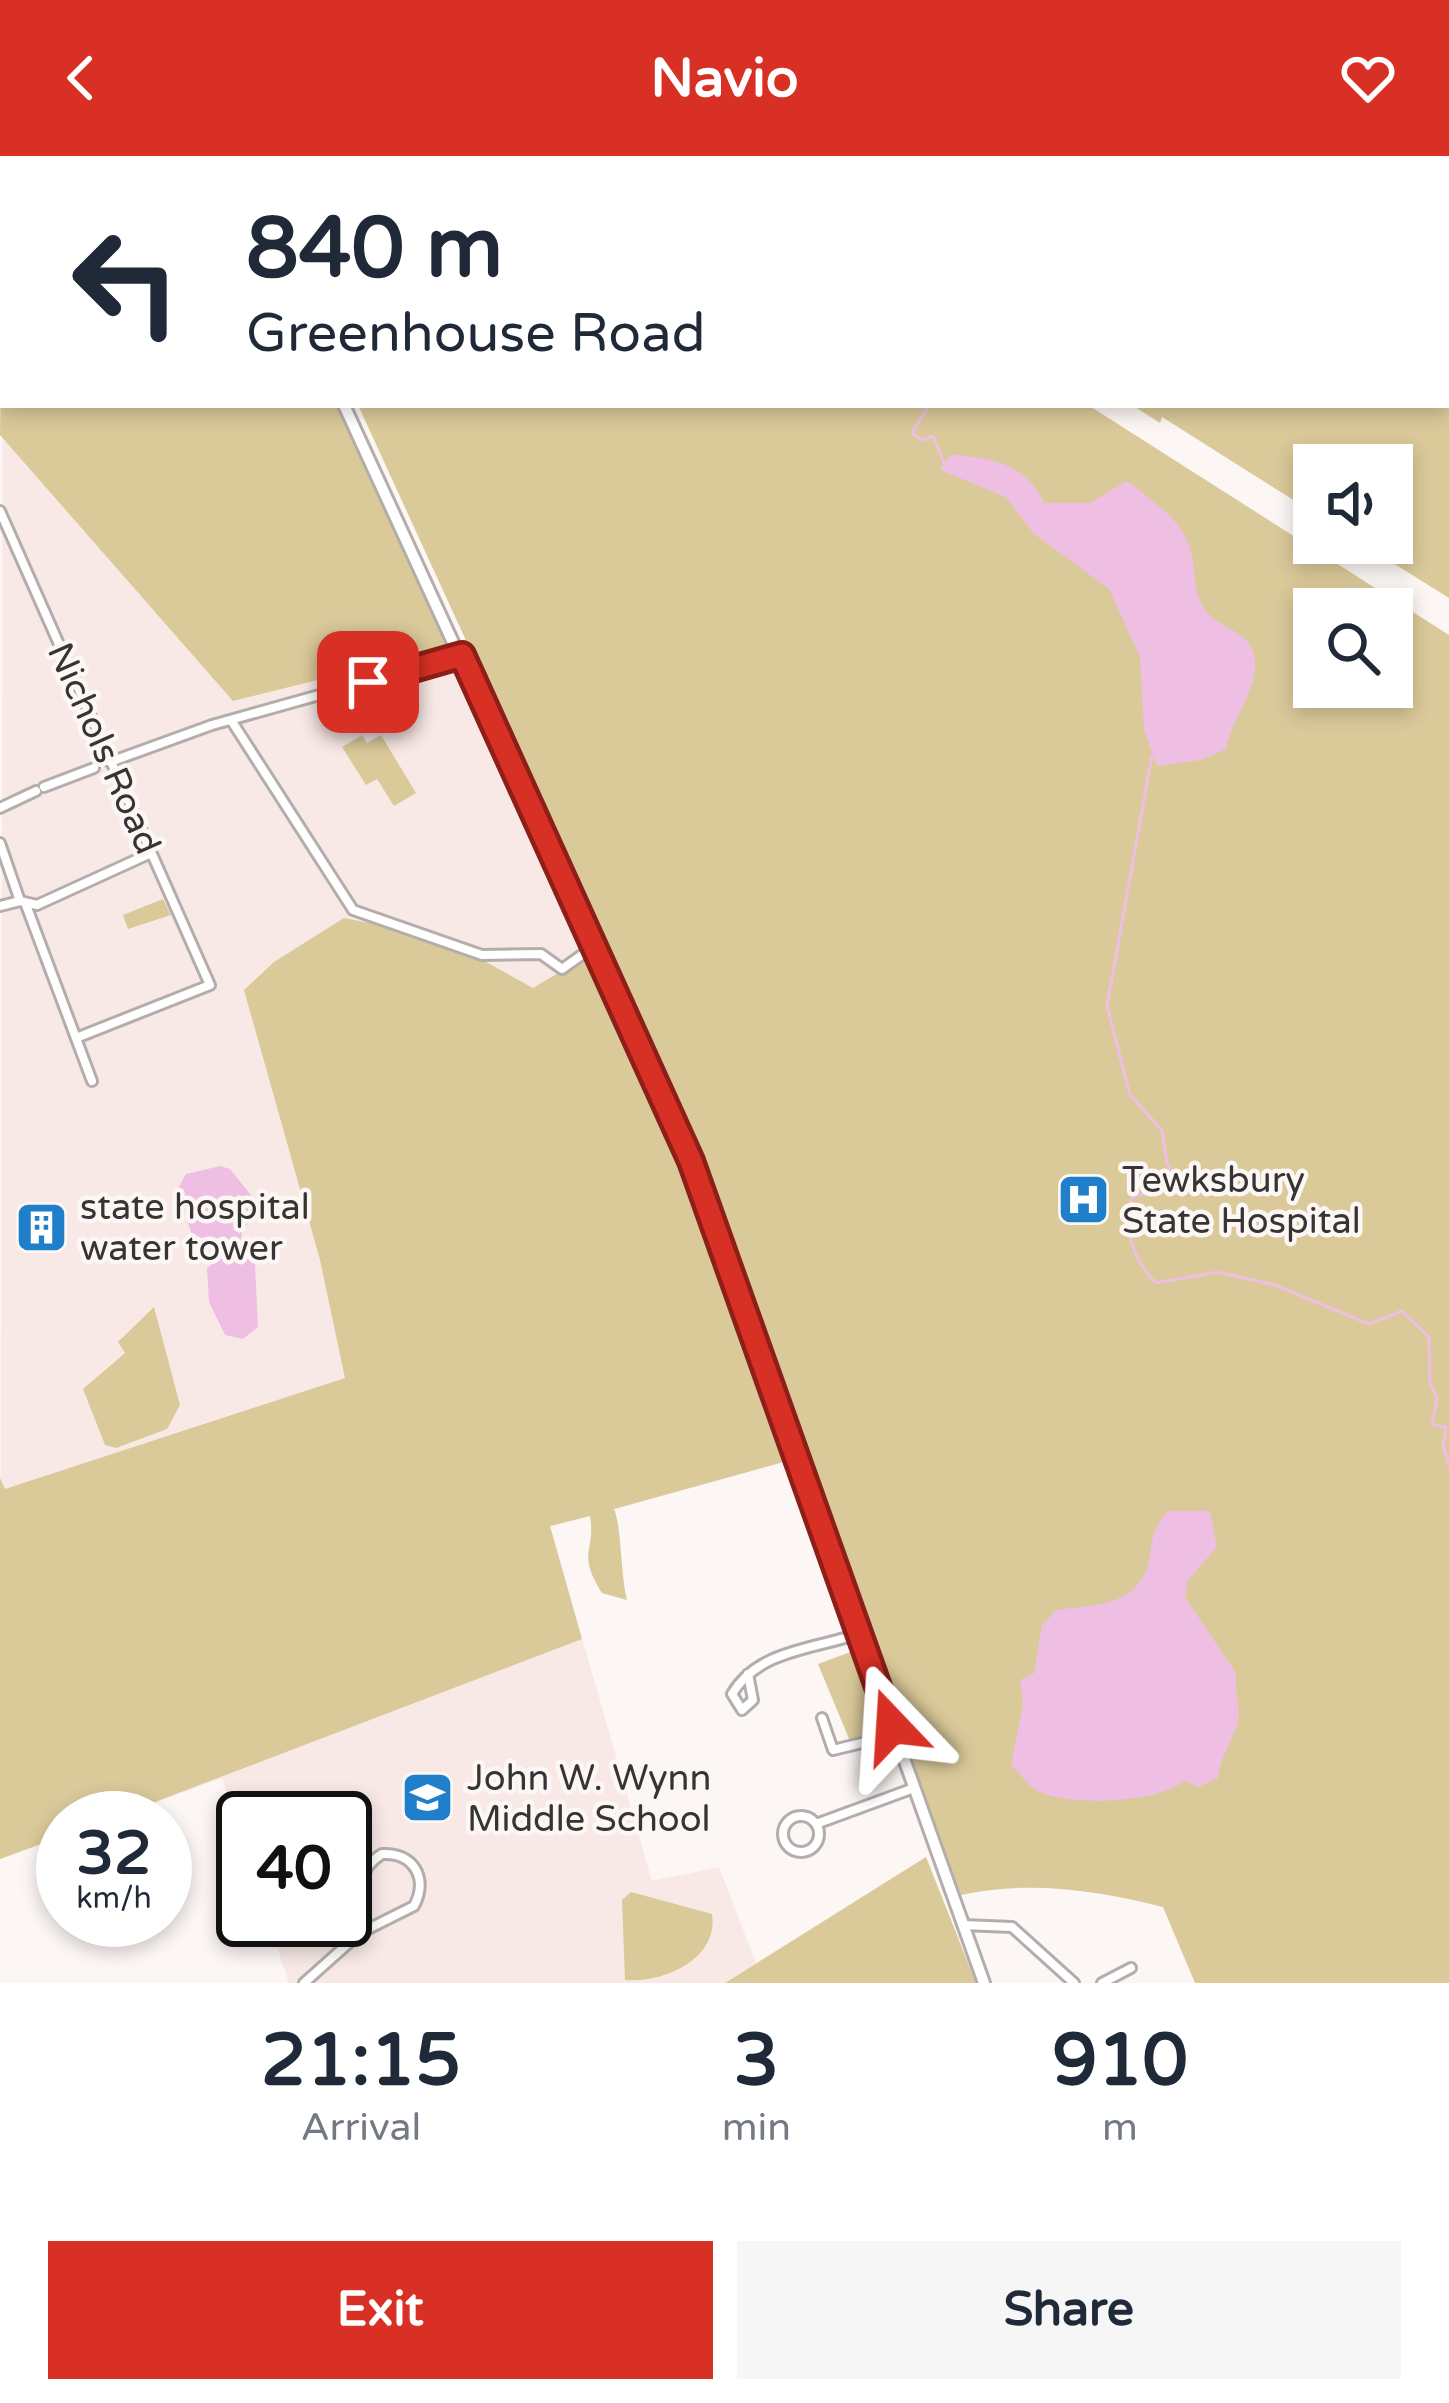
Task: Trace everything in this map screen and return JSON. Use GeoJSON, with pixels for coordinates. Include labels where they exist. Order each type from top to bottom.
{"type":"FeatureCollection","features":[{"type":"Feature","properties":{"kind":"street"},"geometry":{"type":"LineString","coordinates":[[345,408],[698,1177],[984,1983]]}},
{"type":"Feature","properties":{"kind":"street","name":"Nichols Road"},"geometry":{"type":"LineString","coordinates":[[0,511],[210,985],[76,1038]]}},
{"type":"Feature","properties":{"kind":"street"},"geometry":{"type":"LineString","coordinates":[[110,762],[231,720],[462,655]]}},
{"type":"Feature","properties":{"kind":"street"},"geometry":{"type":"LineString","coordinates":[[231,720],[338,895],[353,910],[482,955],[541,954],[562,969],[586,952],[591,940]]}},
{"type":"Feature","properties":{"kind":"street"},"geometry":{"type":"LineString","coordinates":[[0,808],[94,768]]}},
{"type":"Feature","properties":{"kind":"street"},"geometry":{"type":"LineString","coordinates":[[0,843],[92,1081]]}},
{"type":"Feature","properties":{"kind":"street"},"geometry":{"type":"LineString","coordinates":[[0,906],[68,893],[152,853]]}},
{"type":"Feature","properties":{"kind":"street"},"geometry":{"type":"LineString","coordinates":[[748,1674],[775,1657],[858,1634]]}},
{"type":"Feature","properties":{"kind":"street"},"geometry":{"type":"LineString","coordinates":[[822,1718],[833,1750],[895,1735]]}},
{"type":"Feature","properties":{"kind":"street"},"geometry":{"type":"LineString","coordinates":[[816,1824],[914,1788]]}},
{"type":"Feature","properties":{"kind":"street"},"geometry":{"type":"LineString","coordinates":[[806,1816],[816,1824],[819,1834],[812,1849],[795,1851],[786,1844],[789,1820],[806,1816]]}},
{"type":"Feature","properties":{"kind":"street"},"geometry":{"type":"LineString","coordinates":[[382,1853],[407,1858],[416,1867],[420,1888],[414,1906],[360,1933],[358,1892],[369,1862],[382,1853]]}},
{"type":"Feature","properties":{"kind":"street"},"geometry":{"type":"LineString","coordinates":[[963,1924],[1012,1927],[1074,1983]]}},
{"type":"Feature","properties":{"kind":"street"},"geometry":{"type":"LineString","coordinates":[[304,1983],[344,1947]]}},
{"type":"Feature","properties":{"kind":"street"},"geometry":{"type":"LineString","coordinates":[[1102,1983],[1132,1968]]}},
{"type":"Feature","properties":{"kind":"shaded area"},"geometry":{"type":"Polygon","coordinates":[[[0,408],[340,408],[451,647],[233,701],[0,435],[0,408]]]}},
{"type":"Feature","properties":{"kind":"shaded area"},"geometry":{"type":"Polygon","coordinates":[[[3,408],[340,408],[673,1140],[787,1461],[550,1527],[652,1881],[719,1867],[756,1963],[725,1983],[289,1983],[277,1947],[372,1947],[372,1791],[226,1791],[222,1778],[186,1791],[36,1791],[36,1846],[0,1859],[3,408]]]}},
{"type":"Feature","properties":{"kind":"shaded area","name":"Tewksbury State Hospital"},"geometry":{"type":"Polygon","coordinates":[[[359,408],[1093,408],[1293,536],[1293,564],[1338,564],[1375,588],[1293,588],[1293,708],[1413,708],[1413,612],[1449,635],[1449,1983],[1195,1983],[1163,1907],[1062,1889],[1012,1888],[961,1895],[761,1348],[694,1138],[359,408]]]}},
{"type":"Feature","properties":{"kind":"shaded area"},"geometry":{"type":"Polygon","coordinates":[[[1137,408],[1449,408],[1449,598],[1395,564],[1413,564],[1413,444],[1293,444],[1293,500],[1162,417],[1160,423],[1137,408]]]}},
{"type":"Feature","properties":{"kind":"shaded area"},"geometry":{"type":"Polygon","coordinates":[[[951,455],[980,458],[1018,471],[1044,503],[1090,503],[1127,481],[1168,515],[1187,540],[1205,610],[1246,639],[1253,652],[1252,684],[1226,749],[1201,760],[1157,766],[1144,730],[1140,657],[1109,589],[1034,534],[1006,497],[940,470],[951,455]]]}},
{"type":"Feature","properties":{"kind":"shaded area"},"geometry":{"type":"Polygon","coordinates":[[[362,735],[367,743],[381,735],[416,793],[394,806],[377,779],[366,785],[342,747],[362,735]]]}},
{"type":"Feature","properties":{"kind":"shaded area"},"geometry":{"type":"Polygon","coordinates":[[[163,899],[171,915],[128,929],[123,915],[163,899]]]}},
{"type":"Feature","properties":{"kind":"shaded area"},"geometry":{"type":"Polygon","coordinates":[[[344,918],[390,927],[486,962],[533,988],[590,954],[695,1198],[787,1461],[614,1509],[627,1600],[602,1593],[594,1579],[588,1560],[590,1516],[550,1526],[582,1639],[184,1791],[36,1791],[36,1846],[0,1859],[0,1478],[5,1489],[345,1378],[320,1260],[244,990],[274,962],[344,918]]]}},
{"type":"Feature","properties":{"kind":"shaded area"},"geometry":{"type":"Polygon","coordinates":[[[220,1166],[230,1169],[251,1195],[253,1217],[242,1231],[241,1245],[255,1264],[258,1327],[243,1339],[225,1335],[209,1302],[207,1269],[222,1250],[191,1232],[177,1190],[186,1174],[220,1166]]]}},
{"type":"Feature","properties":{"kind":"shaded area"},"geometry":{"type":"Polygon","coordinates":[[[154,1307],[180,1405],[167,1429],[116,1448],[105,1445],[83,1389],[125,1353],[118,1342],[154,1307]]]}},
{"type":"Feature","properties":{"kind":"shaded area"},"geometry":{"type":"Polygon","coordinates":[[[1168,1511],[1210,1511],[1217,1547],[1188,1580],[1185,1597],[1236,1673],[1238,1722],[1218,1778],[1198,1787],[1184,1781],[1155,1794],[1113,1800],[1070,1799],[1038,1791],[1011,1765],[1023,1704],[1020,1680],[1034,1673],[1042,1625],[1056,1610],[1107,1602],[1130,1592],[1146,1571],[1153,1536],[1168,1511]]]}},
{"type":"Feature","properties":{"kind":"shaded area"},"geometry":{"type":"Polygon","coordinates":[[[856,1650],[887,1732],[852,1746],[818,1664],[856,1650]]]}},
{"type":"Feature","properties":{"kind":"shaded area"},"geometry":{"type":"Polygon","coordinates":[[[926,1857],[976,1983],[725,1983],[926,1857]]]}},
{"type":"Feature","properties":{"kind":"shaded area"},"geometry":{"type":"Polygon","coordinates":[[[631,1892],[712,1914],[712,1930],[698,1955],[672,1972],[625,1980],[622,1900],[631,1892]]]}},
{"type":"Feature","properties":{"kind":"waterway"},"geometry":{"type":"LineString","coordinates":[[927,408],[912,433],[922,440],[933,436],[944,463]]}},
{"type":"Feature","properties":{"kind":"waterway"},"geometry":{"type":"LineString","coordinates":[[1152,755],[1107,1006],[1130,1095],[1162,1130],[1167,1163],[1178,1186],[1175,1193],[1164,1189],[1134,1196],[1128,1218],[1136,1254],[1156,1283],[1217,1272],[1275,1285],[1369,1324],[1402,1311],[1429,1337],[1430,1384],[1437,1397],[1432,1425],[1446,1427],[1443,1446],[1449,1465]]}},
{"type":"Feature","properties":{"kind":"place","name":"Tewksbury State Hospital"},"geometry":{"type":"Point","coordinates":[1083,1200]}},
{"type":"Feature","properties":{"kind":"place","name":"state hospital water tower"},"geometry":{"type":"Point","coordinates":[41,1227]}},
{"type":"Feature","properties":{"kind":"place","name":"John W. Wynn Middle School"},"geometry":{"type":"Point","coordinates":[428,1798]}},
{"type":"Feature","properties":{"kind":"route"},"geometry":{"type":"LineString","coordinates":[[368,682],[462,655],[691,1161],[892,1726]]}}]}
